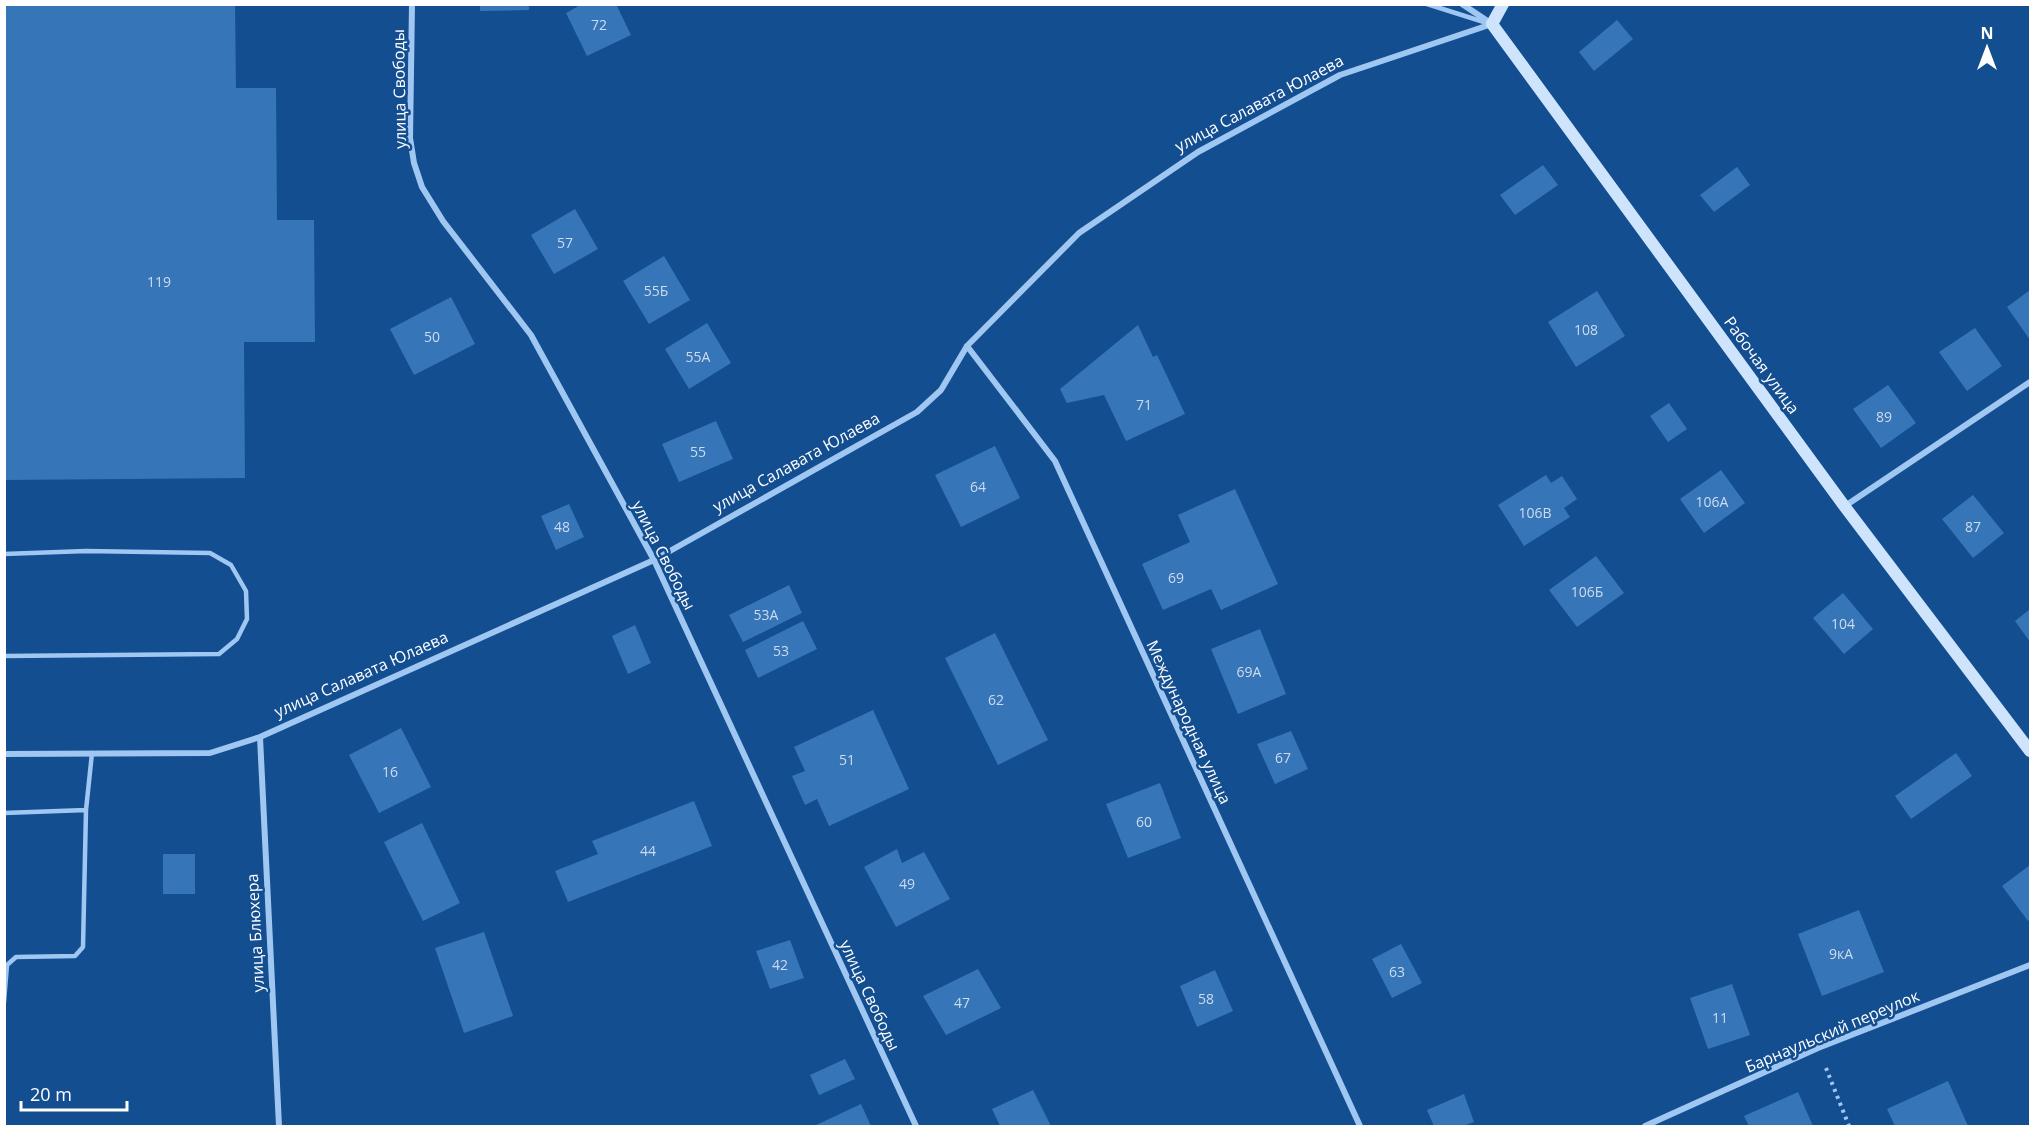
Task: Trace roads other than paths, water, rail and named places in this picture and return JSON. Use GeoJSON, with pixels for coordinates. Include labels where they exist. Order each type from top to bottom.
{"type":"FeatureCollection","features":[{"type":"Feature","properties":{"kind":"street","name":"улица Свободы"},"geometry":{"type":"LineString","coordinates":[[412,4],[410,138],[414,163],[422,187],[443,221],[531,335],[654,560],[916,1126]]}},
{"type":"Feature","properties":{"kind":"street","name":"Рабочая улица"},"geometry":{"type":"LineString","coordinates":[[1462,4],[1492,24],[1845,507],[2031,751]]}},
{"type":"Feature","properties":{"kind":"street"},"geometry":{"type":"LineString","coordinates":[[1492,24],[1503,4]]}},
{"type":"Feature","properties":{"kind":"street","name":"улица Салавата Юлаева"},"geometry":{"type":"LineString","coordinates":[[4,754],[210,753],[260,737],[654,560],[917,412],[941,390],[967,346],[1079,233],[1198,152],[1340,75],[1492,24]]}},
{"type":"Feature","properties":{"kind":"street","name":"Международная улица"},"geometry":{"type":"LineString","coordinates":[[967,346],[1054,461],[1360,1126]]}},
{"type":"Feature","properties":{"kind":"street"},"geometry":{"type":"LineString","coordinates":[[1845,507],[2031,382]]}},
{"type":"Feature","properties":{"kind":"street","name":"улица Блюхера"},"geometry":{"type":"LineString","coordinates":[[260,737],[279,1126]]}},
{"type":"Feature","properties":{"kind":"street","name":"Барнаульский переулок"},"geometry":{"type":"LineString","coordinates":[[1645,1126],[1818,1048],[2031,965]]}},
{"type":"Feature","properties":{"kind":"lane"},"geometry":{"type":"LineString","coordinates":[[1427,4],[1492,24]]}},
{"type":"Feature","properties":{"kind":"lane"},"geometry":{"type":"LineString","coordinates":[[4,554],[86,551],[210,553],[231,565],[246,591],[247,619],[237,639],[219,654],[4,656]]}},
{"type":"Feature","properties":{"kind":"lane"},"geometry":{"type":"LineString","coordinates":[[4,1002],[7,965],[16,957],[75,956],[84,947],[86,810],[92,753]]}},
{"type":"Feature","properties":{"kind":"lane"},"geometry":{"type":"LineString","coordinates":[[4,813],[86,810]]}}]}
